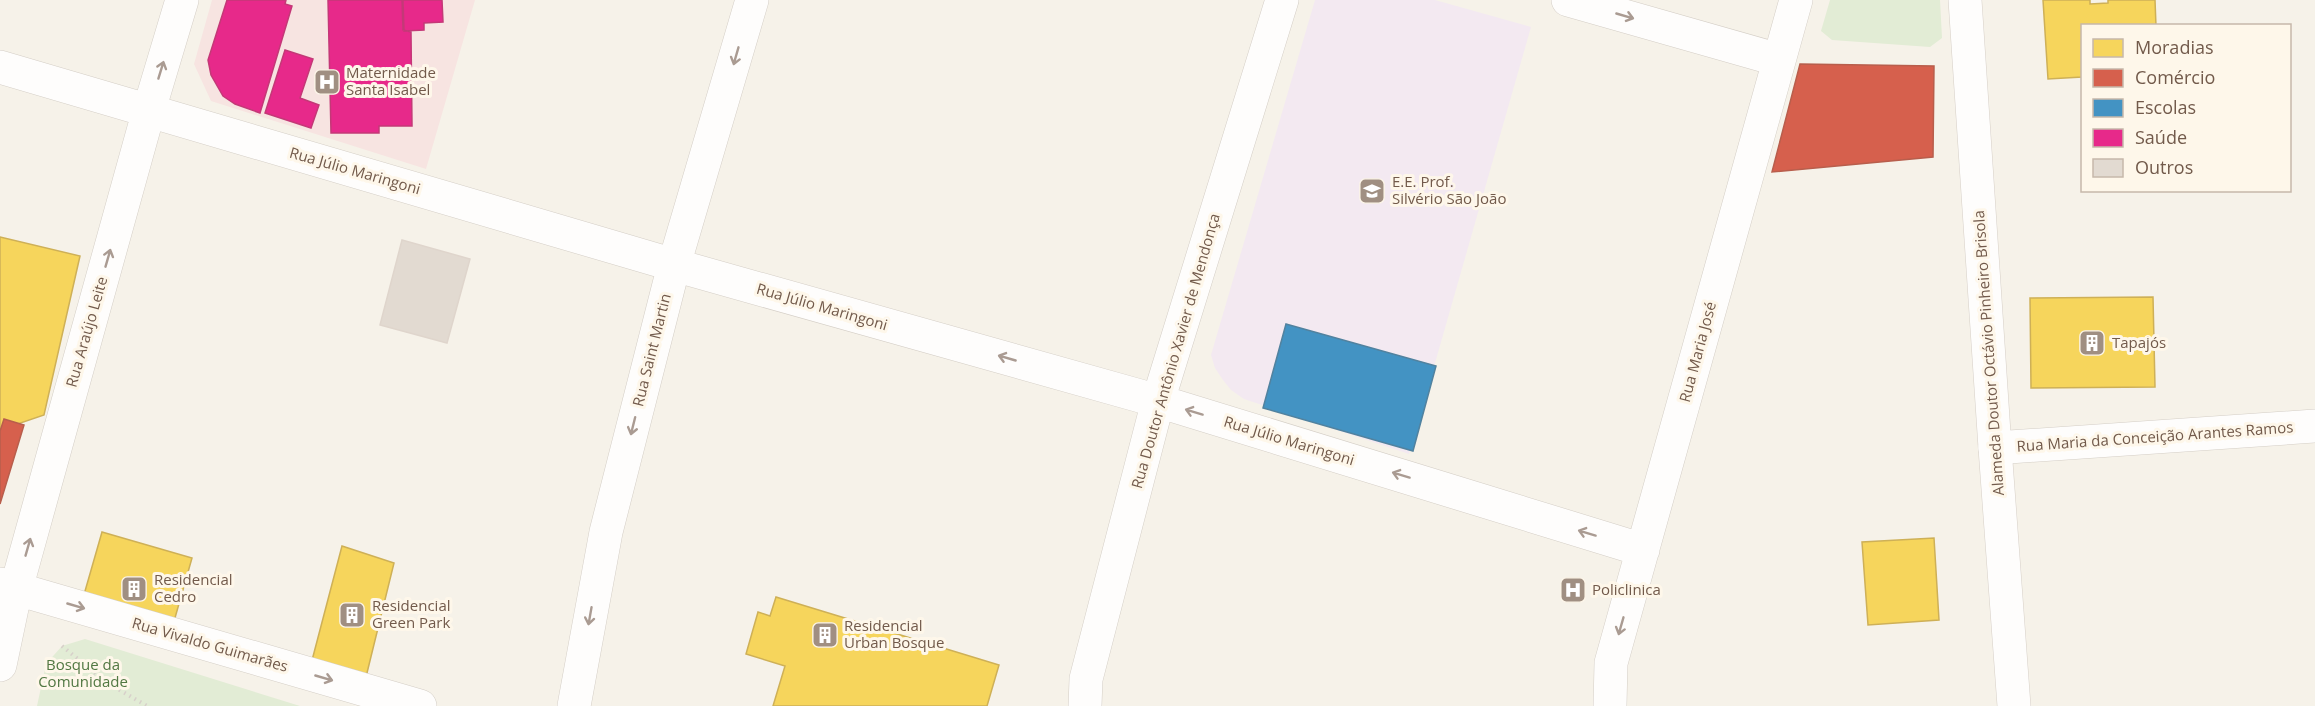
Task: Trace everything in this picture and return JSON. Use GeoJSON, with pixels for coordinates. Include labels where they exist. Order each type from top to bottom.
{"type":"FeatureCollection","features":[{"type":"Feature","properties":{"kind":"street","name":"Rua Araújo Leite"},"geometry":{"type":"LineString","coordinates":[[0,665],[5,589],[182,0]]}},
{"type":"Feature","properties":{"kind":"street","name":"Rua Saint Martin"},"geometry":{"type":"LineString","coordinates":[[574,706],[606,532],[674,265],[752,0]]}},
{"type":"Feature","properties":{"kind":"street","name":"Rua Doutor Antônio Xavier de Mendonça"},"geometry":{"type":"LineString","coordinates":[[1085,706],[1086,679],[1158,401],[1282,0]]}},
{"type":"Feature","properties":{"kind":"street"},"geometry":{"type":"LineString","coordinates":[[1568,0],[1779,60]]}},
{"type":"Feature","properties":{"kind":"street","name":"Rua Maria José"},"geometry":{"type":"LineString","coordinates":[[1610,706],[1611,663],[1796,0]]}},
{"type":"Feature","properties":{"kind":"street","name":"Alameda Doutor Octávio Pinheiro Brisola"},"geometry":{"type":"LineString","coordinates":[[1965,0],[2014,706]]}},
{"type":"Feature","properties":{"kind":"street","name":"Rua Júlio Maringoni"},"geometry":{"type":"LineString","coordinates":[[0,67],[674,265],[1158,401],[1643,550]]}},
{"type":"Feature","properties":{"kind":"street","name":"Rua Maria da Conceição Arantes Ramos"},"geometry":{"type":"LineString","coordinates":[[1995,448],[2315,426]]}},
{"type":"Feature","properties":{"kind":"street","name":"Rua Vivaldo Guimarães"},"geometry":{"type":"LineString","coordinates":[[5,589],[420,706]]}},
{"type":"Feature","properties":{"kind":"path"},"geometry":{"type":"LineString","coordinates":[[62,646],[105,682],[147,706]]}},
{"type":"Feature","properties":{"kind":"shaded area","name":"Maternidade Santa Isabel"},"geometry":{"type":"Polygon","coordinates":[[[212,0],[475,0],[426,169],[211,101],[194,64],[212,0]]]}},
{"type":"Feature","properties":{"kind":"shaded area","name":"E.E. Prof. Silvério São João"},"geometry":{"type":"Polygon","coordinates":[[[1315,0],[1435,0],[1531,27],[1409,454],[1244,399],[1231,390],[1223,380],[1215,368],[1211,355],[1315,0]]]}},
{"type":"Feature","properties":{"kind":"green space"},"geometry":{"type":"Polygon","coordinates":[[[1830,0],[1940,0],[1942,38],[1930,47],[1832,40],[1821,31],[1830,0]]]}},
{"type":"Feature","properties":{"kind":"green space","name":"Bosque da Comunidade"},"geometry":{"type":"Polygon","coordinates":[[[85,639],[300,706],[37,706],[46,664],[62,646],[85,639]]]}},
{"type":"Feature","properties":{"kind":"building: Moradias"},"geometry":{"type":"Polygon","coordinates":[[[2043,0],[2090,0],[2090,4],[2108,3],[2108,0],[2155,0],[2156,24],[2081,24],[2081,77],[2048,79],[2043,0]]]}},
{"type":"Feature","properties":{"kind":"building: Moradias"},"geometry":{"type":"Polygon","coordinates":[[[0,237],[80,256],[44,415],[0,430],[0,237]]]}},
{"type":"Feature","properties":{"kind":"building: Moradias","name":"Tapajós"},"geometry":{"type":"Polygon","coordinates":[[[2153,297],[2155,387],[2031,388],[2030,298],[2153,297]]]}},
{"type":"Feature","properties":{"kind":"building: Moradias","name":"Residencial Cedro"},"geometry":{"type":"Polygon","coordinates":[[[102,532],[192,558],[167,646],[77,619],[102,532]]]}},
{"type":"Feature","properties":{"kind":"building: Moradias"},"geometry":{"type":"Polygon","coordinates":[[[1934,538],[1939,620],[1868,625],[1862,542],[1934,538]]]}},
{"type":"Feature","properties":{"kind":"building: Moradias","name":"Residencial Green Park"},"geometry":{"type":"Polygon","coordinates":[[[342,546],[394,563],[365,681],[310,668],[342,546]]]}},
{"type":"Feature","properties":{"kind":"building: Moradias","name":"Residencial Urban Bosque"},"geometry":{"type":"Polygon","coordinates":[[[776,597],[999,665],[987,706],[773,706],[785,666],[746,654],[758,612],[770,616],[776,597]]]}},
{"type":"Feature","properties":{"kind":"building: Comércio"},"geometry":{"type":"Polygon","coordinates":[[[1800,64],[1934,66],[1933,157],[1772,172],[1800,64]]]}},
{"type":"Feature","properties":{"kind":"building: Comércio"},"geometry":{"type":"Polygon","coordinates":[[[4,419],[24,425],[0,504],[0,431],[4,419]]]}},
{"type":"Feature","properties":{"kind":"building: Escolas"},"geometry":{"type":"Polygon","coordinates":[[[1286,324],[1436,366],[1413,451],[1263,408],[1286,324]]]}},
{"type":"Feature","properties":{"kind":"building: Saúde"},"geometry":{"type":"Polygon","coordinates":[[[227,0],[286,0],[285,4],[292,6],[260,113],[235,104],[223,96],[211,75],[208,60],[227,0]]]}},
{"type":"Feature","properties":{"kind":"building: Saúde"},"geometry":{"type":"Polygon","coordinates":[[[328,0],[402,0],[403,30],[411,32],[412,126],[379,126],[379,133],[331,133],[328,0]]]}},
{"type":"Feature","properties":{"kind":"building: Saúde"},"geometry":{"type":"Polygon","coordinates":[[[403,0],[442,0],[443,22],[424,23],[424,30],[404,31],[403,0]]]}},
{"type":"Feature","properties":{"kind":"building: Saúde"},"geometry":{"type":"Polygon","coordinates":[[[285,50],[313,59],[300,98],[319,105],[311,128],[265,113],[285,50]]]}},
{"type":"Feature","properties":{"kind":"building: Outros"},"geometry":{"type":"Polygon","coordinates":[[[402,240],[470,259],[447,343],[380,325],[402,240]]]}},
{"type":"Feature","properties":{"kind":"place","name":"Maternidade Santa Isabel"},"geometry":{"type":"Point","coordinates":[327,82]}},
{"type":"Feature","properties":{"kind":"place","name":"E.E. Prof. Silvério São João"},"geometry":{"type":"Point","coordinates":[1372,191]}},
{"type":"Feature","properties":{"kind":"place","name":"Tapajós"},"geometry":{"type":"Point","coordinates":[2092,343]}},
{"type":"Feature","properties":{"kind":"place","name":"Residencial Cedro"},"geometry":{"type":"Point","coordinates":[134,589]}},
{"type":"Feature","properties":{"kind":"place","name":"Policlinica"},"geometry":{"type":"Point","coordinates":[1573,590]}},
{"type":"Feature","properties":{"kind":"place","name":"Residencial Green Park"},"geometry":{"type":"Point","coordinates":[352,615]}},
{"type":"Feature","properties":{"kind":"place","name":"Residencial Urban Bosque"},"geometry":{"type":"Point","coordinates":[825,635]}}]}
